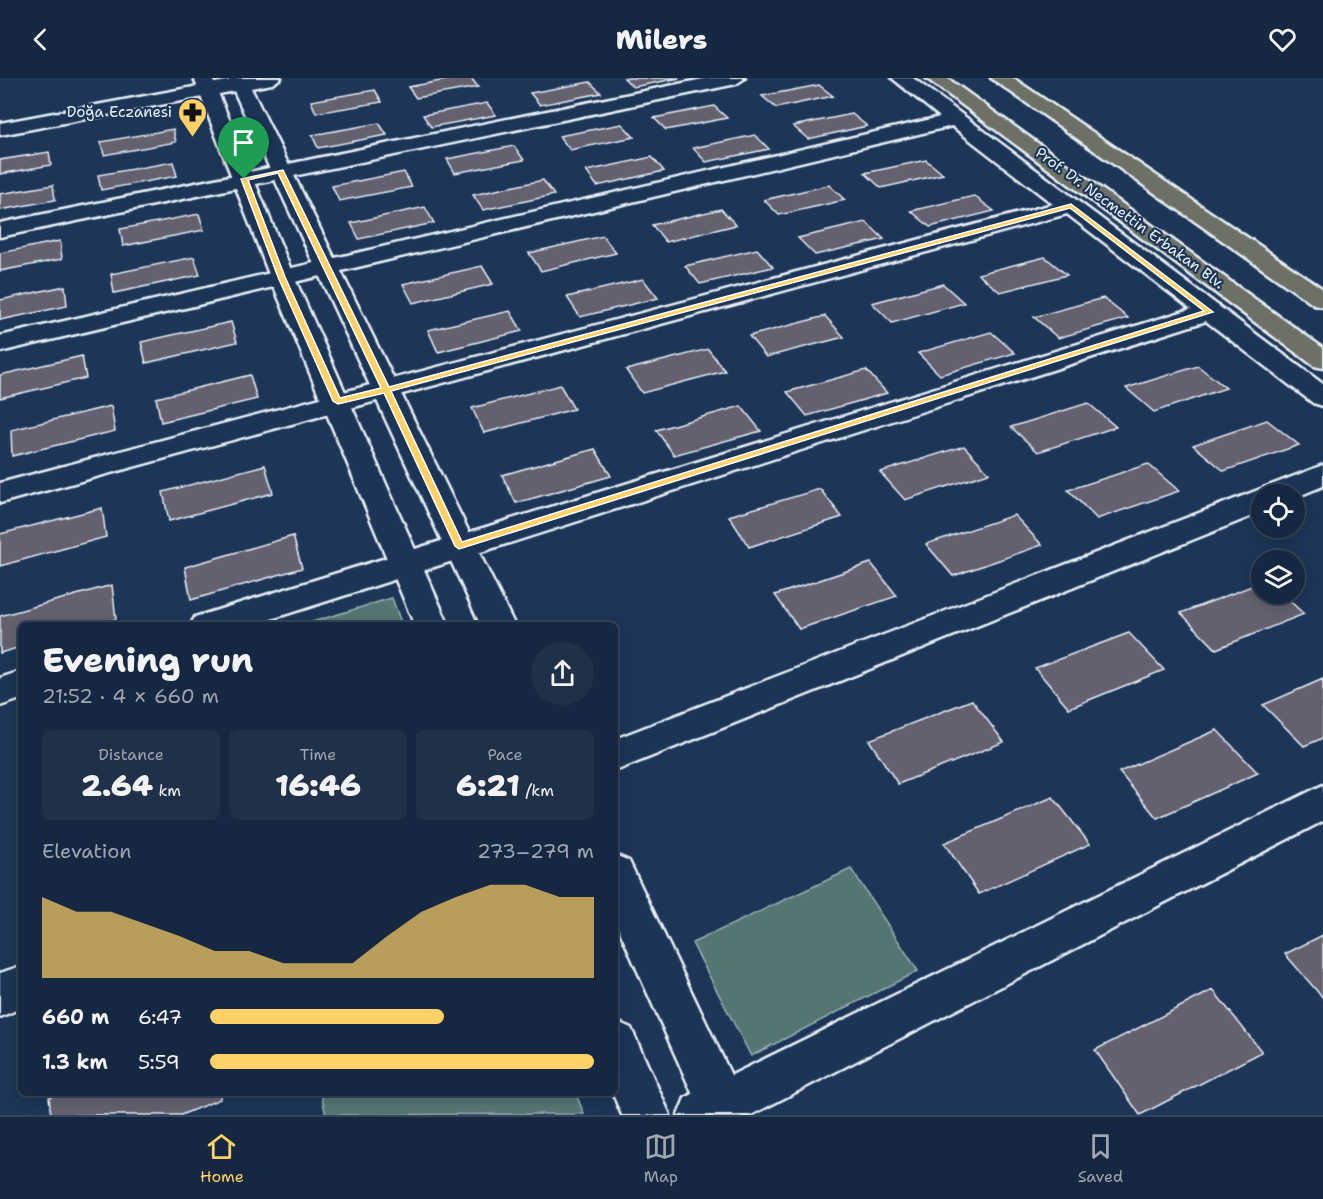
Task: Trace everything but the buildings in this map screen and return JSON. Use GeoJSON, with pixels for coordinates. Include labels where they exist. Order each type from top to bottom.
{"type":"FeatureCollection","features":[{"type":"Feature","properties":{"kind":"main road","name":"Prof. Dr. Necmettin Erbakan Blv."},"geometry":{"type":"LineString","coordinates":[[935,78],[1323,360]]}},
{"type":"Feature","properties":{"kind":"main road"},"geometry":{"type":"LineString","coordinates":[[1000,78],[1323,300]]}},
{"type":"Feature","properties":{"kind":"street"},"geometry":{"type":"LineString","coordinates":[[0,129],[206,84],[272,78]]}},
{"type":"Feature","properties":{"kind":"street"},"geometry":{"type":"LineString","coordinates":[[0,230],[736,78]]}},
{"type":"Feature","properties":{"kind":"street"},"geometry":{"type":"LineString","coordinates":[[901,78],[1323,398]]}},
{"type":"Feature","properties":{"kind":"street"},"geometry":{"type":"LineString","coordinates":[[238,81],[496,622]]}},
{"type":"Feature","properties":{"kind":"street"},"geometry":{"type":"LineString","coordinates":[[206,84],[282,277],[338,401],[403,563],[430,622]]}},
{"type":"Feature","properties":{"kind":"street"},"geometry":{"type":"LineString","coordinates":[[0,344],[957,119]]}},
{"type":"Feature","properties":{"kind":"street"},"geometry":{"type":"LineString","coordinates":[[0,493],[1071,206]]}},
{"type":"Feature","properties":{"kind":"street"},"geometry":{"type":"LineString","coordinates":[[219,622],[1209,312]]}},
{"type":"Feature","properties":{"kind":"street"},"geometry":{"type":"LineString","coordinates":[[1300,484],[1323,475]]}},
{"type":"Feature","properties":{"kind":"street"},"geometry":{"type":"LineString","coordinates":[[618,754],[1251,504]]}},
{"type":"Feature","properties":{"kind":"street"},"geometry":{"type":"LineString","coordinates":[[0,692],[18,686]]}},
{"type":"Feature","properties":{"kind":"street"},"geometry":{"type":"LineString","coordinates":[[618,881],[716,1112],[1323,802]]}},
{"type":"Feature","properties":{"kind":"street"},"geometry":{"type":"LineString","coordinates":[[0,995],[18,988]]}},
{"type":"Feature","properties":{"kind":"street"},"geometry":{"type":"LineString","coordinates":[[618,1051],[646,1115]]}},
{"type":"Feature","properties":{"kind":"green space"},"geometry":{"type":"Polygon","coordinates":[[[392,598],[401,622],[312,622],[392,598]]]}},
{"type":"Feature","properties":{"kind":"green space"},"geometry":{"type":"Polygon","coordinates":[[[851,869],[918,971],[751,1056],[692,943],[851,869]]]}},
{"type":"Feature","properties":{"kind":"green space"},"geometry":{"type":"Polygon","coordinates":[[[321,1096],[577,1096],[584,1114],[326,1115],[321,1096]]]}},
{"type":"Feature","properties":{"kind":"place","name":"Doğa Eczanesi"},"geometry":{"type":"Point","coordinates":[193,138]}},
{"type":"Feature","properties":{"kind":"route"},"geometry":{"type":"LineString","coordinates":[[244,179],[280,171],[386,390],[1071,206],[1209,312],[459,546],[386,390],[338,401],[282,277],[244,179]]}}]}
